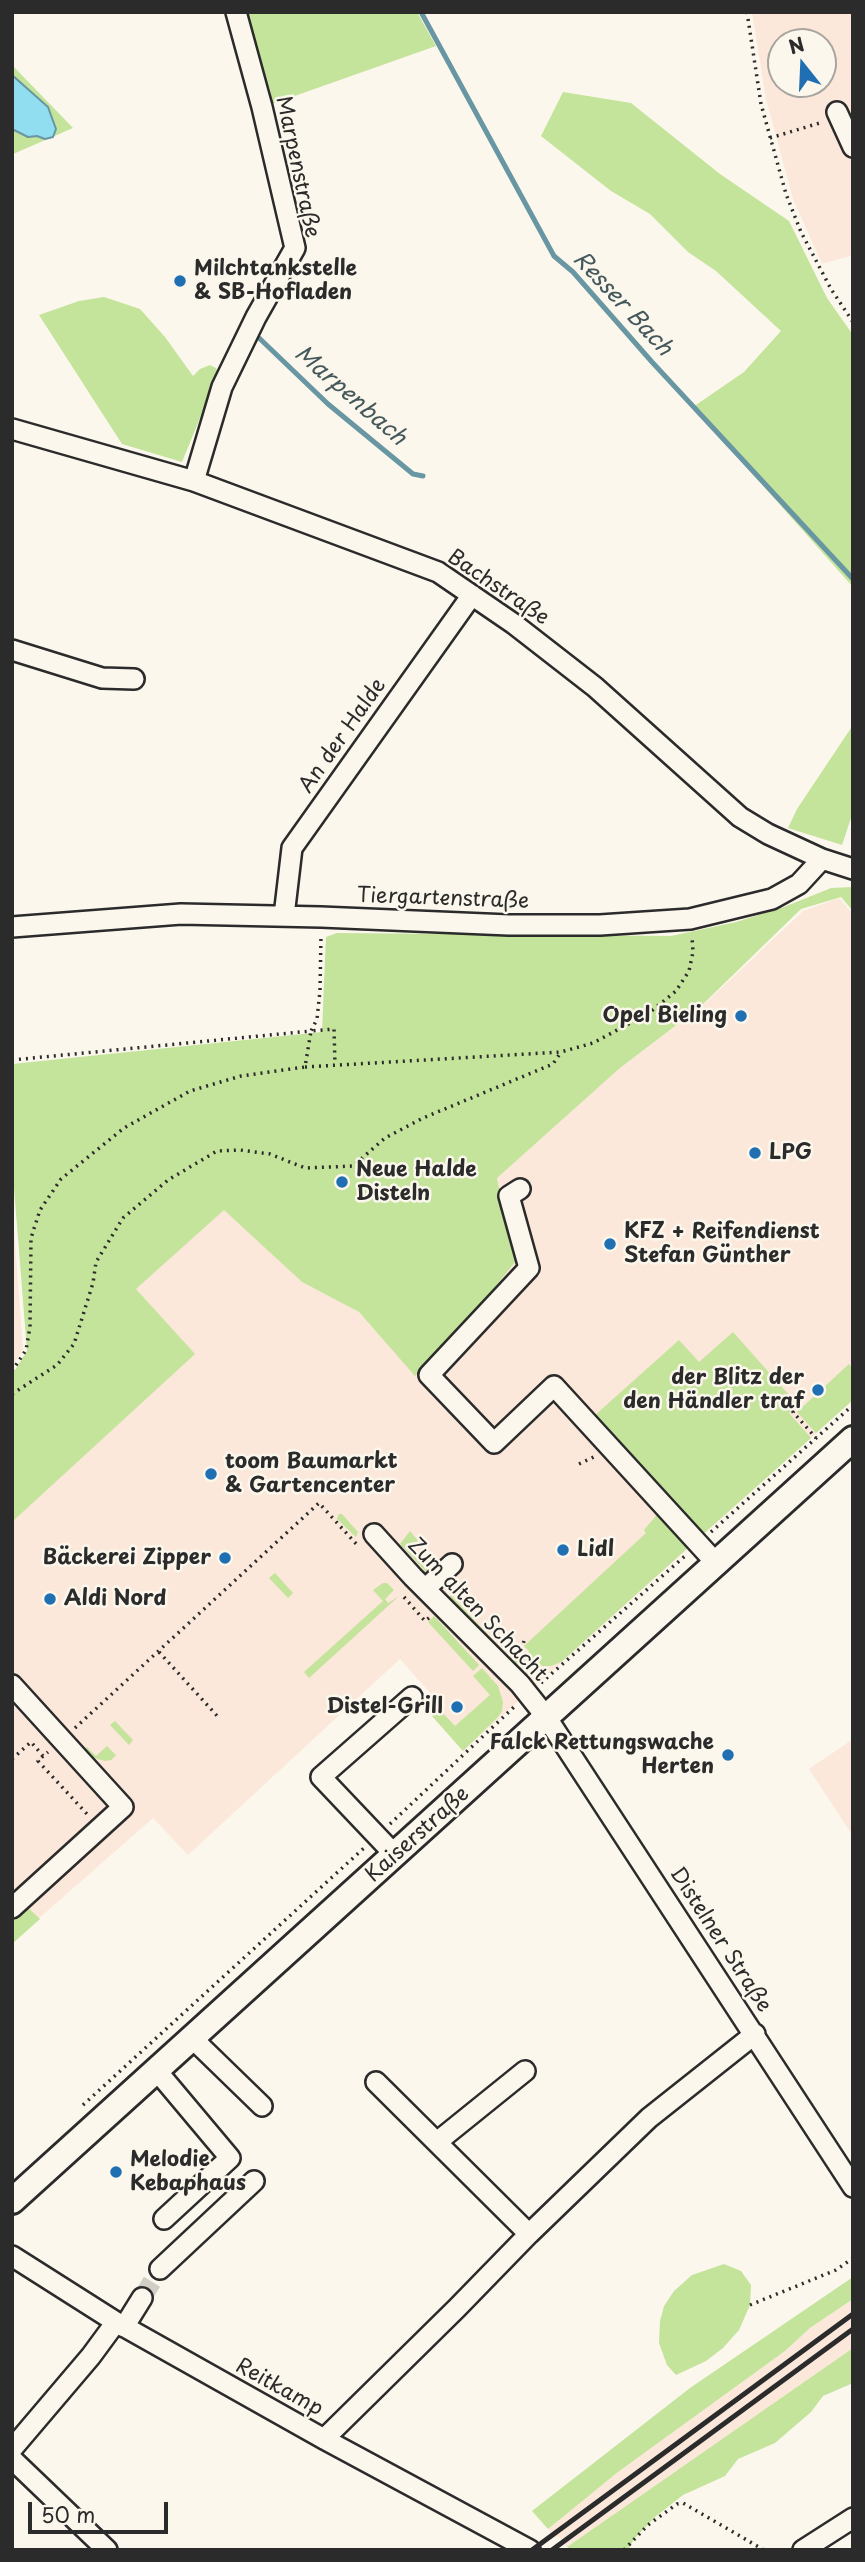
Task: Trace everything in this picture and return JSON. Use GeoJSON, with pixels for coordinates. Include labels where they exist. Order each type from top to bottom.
{"type":"FeatureCollection","features":[{"type":"Feature","properties":{"kind":"main road","name":"Kaiserstraße"},"geometry":{"type":"LineString","coordinates":[[12,2201],[853,1440]]}},
{"type":"Feature","properties":{"kind":"street","name":"Marpenstraße"},"geometry":{"type":"LineString","coordinates":[[194,481],[222,387],[256,317],[295,248],[262,107],[236,12]]}},
{"type":"Feature","properties":{"kind":"street"},"geometry":{"type":"LineString","coordinates":[[838,115],[853,147]]}},
{"type":"Feature","properties":{"kind":"street","name":"Bachstraße"},"geometry":{"type":"LineString","coordinates":[[12,429],[194,481],[438,572],[595,687],[740,817],[768,834],[822,859]]}},
{"type":"Feature","properties":{"kind":"street","name":"An der Halde"},"geometry":{"type":"LineString","coordinates":[[284,916],[292,848],[472,595]]}},
{"type":"Feature","properties":{"kind":"street"},"geometry":{"type":"LineString","coordinates":[[12,650],[103,677],[134,679]]}},
{"type":"Feature","properties":{"kind":"street"},"geometry":{"type":"LineString","coordinates":[[822,859],[853,869]]}},
{"type":"Feature","properties":{"kind":"street","name":"Tiergartenstraße"},"geometry":{"type":"LineString","coordinates":[[12,926],[181,914],[509,925],[600,925],[690,919],[772,899],[799,884],[822,859]]}},
{"type":"Feature","properties":{"kind":"street"},"geometry":{"type":"LineString","coordinates":[[520,1189],[509,1196],[528,1268],[429,1375],[494,1443],[554,1387],[716,1563]]}},
{"type":"Feature","properties":{"kind":"street","name":"Zum alten Schacht"},"geometry":{"type":"LineString","coordinates":[[374,1534],[528,1694],[547,1718]]}},
{"type":"Feature","properties":{"kind":"street"},"geometry":{"type":"LineString","coordinates":[[425,1589],[452,1564]]}},
{"type":"Feature","properties":{"kind":"street"},"geometry":{"type":"LineString","coordinates":[[12,1685],[123,1807],[12,1908]]}},
{"type":"Feature","properties":{"kind":"street"},"geometry":{"type":"LineString","coordinates":[[395,1855],[321,1777],[412,1698]]}},
{"type":"Feature","properties":{"kind":"street","name":"Distelner Straße"},"geometry":{"type":"LineString","coordinates":[[547,1718],[853,2187]]}},
{"type":"Feature","properties":{"kind":"street"},"geometry":{"type":"LineString","coordinates":[[324,2440],[649,2118],[755,2035]]}},
{"type":"Feature","properties":{"kind":"street"},"geometry":{"type":"LineString","coordinates":[[192,2039],[262,2106]]}},
{"type":"Feature","properties":{"kind":"street"},"geometry":{"type":"LineString","coordinates":[[157,2071],[230,2158],[164,2219]]}},
{"type":"Feature","properties":{"kind":"street"},"geometry":{"type":"LineString","coordinates":[[437,2142],[525,2071]]}},
{"type":"Feature","properties":{"kind":"street"},"geometry":{"type":"LineString","coordinates":[[376,2081],[529,2234]]}},
{"type":"Feature","properties":{"kind":"street"},"geometry":{"type":"LineString","coordinates":[[160,2269],[254,2181]]}},
{"type":"Feature","properties":{"kind":"street","name":"Reitkamp"},"geometry":{"type":"LineString","coordinates":[[12,2256],[120,2325],[324,2440],[530,2550]]}},
{"type":"Feature","properties":{"kind":"street"},"geometry":{"type":"LineString","coordinates":[[12,2449],[142,2298]]}},
{"type":"Feature","properties":{"kind":"street"},"geometry":{"type":"LineString","coordinates":[[12,2459],[107,2550]]}},
{"type":"Feature","properties":{"kind":"street"},"geometry":{"type":"LineString","coordinates":[[803,2550],[853,2518]]}},
{"type":"Feature","properties":{"kind":"path"},"geometry":{"type":"LineString","coordinates":[[747,12],[761,104],[786,194],[801,232],[831,289],[853,322]]}},
{"type":"Feature","properties":{"kind":"path"},"geometry":{"type":"LineString","coordinates":[[770,138],[838,115]]}},
{"type":"Feature","properties":{"kind":"path"},"geometry":{"type":"LineString","coordinates":[[306,1067],[311,1031],[317,1019],[320,991],[321,917]]}},
{"type":"Feature","properties":{"kind":"path"},"geometry":{"type":"LineString","coordinates":[[12,1371],[26,1350],[30,1327],[31,1238],[40,1210],[61,1179],[124,1128],[190,1091],[241,1076],[306,1067],[561,1052],[593,1043],[649,1013],[676,991],[689,971],[693,952],[690,919]]}},
{"type":"Feature","properties":{"kind":"path"},"geometry":{"type":"LineString","coordinates":[[12,1060],[334,1029],[335,1065]]}},
{"type":"Feature","properties":{"kind":"path"},"geometry":{"type":"LineString","coordinates":[[12,1394],[57,1365],[74,1344],[93,1283],[96,1262],[124,1218],[168,1180],[217,1151],[240,1150],[270,1154],[305,1168],[353,1166],[385,1138],[423,1118],[553,1064],[561,1052]]}},
{"type":"Feature","properties":{"kind":"path"},"geometry":{"type":"LineString","coordinates":[[81,2107],[377,1836],[509,1711],[853,1405]]}},
{"type":"Feature","properties":{"kind":"path"},"geometry":{"type":"LineString","coordinates":[[799,1406],[793,1412],[816,1438]]}},
{"type":"Feature","properties":{"kind":"path"},"geometry":{"type":"LineString","coordinates":[[579,1464],[591,1460],[602,1451]]}},
{"type":"Feature","properties":{"kind":"path"},"geometry":{"type":"LineString","coordinates":[[100,1829],[38,1760],[319,1503],[366,1555]]}},
{"type":"Feature","properties":{"kind":"path"},"geometry":{"type":"LineString","coordinates":[[399,1591],[425,1621],[434,1613]]}},
{"type":"Feature","properties":{"kind":"path"},"geometry":{"type":"LineString","coordinates":[[524,1642],[522,1648],[526,1652],[522,1661],[531,1668],[552,1673]]}},
{"type":"Feature","properties":{"kind":"path"},"geometry":{"type":"LineString","coordinates":[[159,1652],[220,1719]]}},
{"type":"Feature","properties":{"kind":"path"},"geometry":{"type":"LineString","coordinates":[[507,1701],[509,1711]]}},
{"type":"Feature","properties":{"kind":"path"},"geometry":{"type":"LineString","coordinates":[[12,1759],[31,1742],[43,1756]]}},
{"type":"Feature","properties":{"kind":"path"},"geometry":{"type":"LineString","coordinates":[[750,2305],[836,2270],[853,2258]]}},
{"type":"Feature","properties":{"kind":"path"},"geometry":{"type":"LineString","coordinates":[[624,2550],[648,2525],[677,2504],[683,2503],[764,2550]]}},
{"type":"Feature","properties":{"kind":"shaded area"},"geometry":{"type":"Polygon","coordinates":[[[752,12],[853,12],[853,255],[822,264],[793,199],[766,99],[752,12]]]}},
{"type":"Feature","properties":{"kind":"shaded area"},"geometry":{"type":"Polygon","coordinates":[[[839,898],[853,914],[853,1400],[463,1751],[431,1715],[441,1705],[400,1659],[188,1855],[153,1818],[12,1942],[12,1522],[194,1354],[136,1289],[224,1209],[302,1282],[359,1312],[415,1375],[514,1262],[497,1178],[620,1068],[700,1008],[803,911],[839,898]]]}},
{"type":"Feature","properties":{"kind":"shaded area"},"geometry":{"type":"Polygon","coordinates":[[[12,1201],[23,1350],[12,1366],[12,1201]]]}},
{"type":"Feature","properties":{"kind":"shaded area"},"geometry":{"type":"Polygon","coordinates":[[[853,1739],[853,1836],[809,1769],[853,1739]]]}},
{"type":"Feature","properties":{"kind":"shaded area"},"geometry":{"type":"Polygon","coordinates":[[[853,2299],[853,2348],[567,2547],[548,2529],[618,2472],[853,2299]]]}},
{"type":"Feature","properties":{"kind":"green space"},"geometry":{"type":"Polygon","coordinates":[[[241,12],[417,12],[436,46],[272,104],[270,89],[254,63],[241,12]]]}},
{"type":"Feature","properties":{"kind":"green space"},"geometry":{"type":"Polygon","coordinates":[[[12,65],[73,128],[13,154],[12,154],[12,65]]]}},
{"type":"Feature","properties":{"kind":"green space"},"geometry":{"type":"Polygon","coordinates":[[[563,92],[631,103],[720,174],[789,221],[827,298],[853,335],[853,587],[693,407],[744,372],[781,331],[716,271],[688,252],[650,214],[611,191],[541,136],[563,92]]]}},
{"type":"Feature","properties":{"kind":"green space"},"geometry":{"type":"Polygon","coordinates":[[[104,297],[140,309],[165,337],[193,376],[210,365],[216,368],[218,374],[182,462],[122,444],[39,315],[79,301],[104,297]]]}},
{"type":"Feature","properties":{"kind":"green space"},"geometry":{"type":"Polygon","coordinates":[[[853,725],[853,812],[842,845],[788,828],[797,809],[853,725]]]}},
{"type":"Feature","properties":{"kind":"green space"},"geometry":{"type":"Polygon","coordinates":[[[853,887],[853,911],[841,897],[801,909],[699,1008],[620,1068],[497,1178],[515,1262],[456,1336],[415,1376],[359,1312],[302,1282],[224,1210],[136,1289],[195,1354],[12,1522],[12,1375],[27,1351],[12,1163],[12,1064],[322,1032],[326,937],[337,933],[671,936],[736,922],[831,888],[853,887]]]}},
{"type":"Feature","properties":{"kind":"green space"},"geometry":{"type":"Polygon","coordinates":[[[733,1332],[798,1405],[789,1413],[811,1438],[701,1536],[593,1417],[679,1340],[699,1362],[733,1332]]]}},
{"type":"Feature","properties":{"kind":"green space"},"geometry":{"type":"Polygon","coordinates":[[[849,1364],[853,1369],[853,1400],[816,1433],[797,1412],[849,1364]]]}},
{"type":"Feature","properties":{"kind":"green space"},"geometry":{"type":"Polygon","coordinates":[[[660,1511],[691,1545],[561,1662],[542,1666],[527,1658],[529,1651],[524,1646],[646,1533],[644,1530],[660,1511]]]}},
{"type":"Feature","properties":{"kind":"green space"},"geometry":{"type":"Polygon","coordinates":[[[339,1514],[358,1532],[356,1537],[337,1519],[339,1514]]]}},
{"type":"Feature","properties":{"kind":"green space"},"geometry":{"type":"Polygon","coordinates":[[[410,1531],[419,1542],[410,1552],[430,1573],[428,1574],[400,1544],[410,1531]]]}},
{"type":"Feature","properties":{"kind":"green space"},"geometry":{"type":"Polygon","coordinates":[[[275,1573],[293,1593],[288,1598],[269,1578],[275,1573]]]}},
{"type":"Feature","properties":{"kind":"green space"},"geometry":{"type":"Polygon","coordinates":[[[387,1583],[394,1590],[385,1599],[388,1603],[399,1596],[309,1678],[304,1672],[383,1601],[373,1590],[387,1583]]]}},
{"type":"Feature","properties":{"kind":"green space"},"geometry":{"type":"Polygon","coordinates":[[[451,1595],[510,1658],[520,1650],[523,1652],[519,1662],[523,1665],[522,1668],[501,1653],[449,1598],[451,1595]]]}},
{"type":"Feature","properties":{"kind":"green space"},"geometry":{"type":"Polygon","coordinates":[[[434,1616],[479,1665],[473,1671],[428,1622],[434,1616]]]}},
{"type":"Feature","properties":{"kind":"green space"},"geometry":{"type":"Polygon","coordinates":[[[482,1668],[498,1686],[503,1702],[502,1711],[463,1751],[432,1716],[439,1709],[455,1726],[490,1695],[473,1676],[482,1668]]]}},
{"type":"Feature","properties":{"kind":"green space"},"geometry":{"type":"Polygon","coordinates":[[[115,1721],[133,1740],[129,1745],[110,1725],[115,1721]]]}},
{"type":"Feature","properties":{"kind":"green space"},"geometry":{"type":"Polygon","coordinates":[[[107,1746],[116,1755],[105,1761],[94,1758],[85,1749],[87,1747],[96,1756],[107,1746]]]}},
{"type":"Feature","properties":{"kind":"green space"},"geometry":{"type":"Polygon","coordinates":[[[27,1907],[40,1919],[12,1944],[12,1920],[27,1907]]]}},
{"type":"Feature","properties":{"kind":"green space"},"geometry":{"type":"Polygon","coordinates":[[[724,2264],[741,2271],[751,2285],[750,2305],[739,2330],[723,2348],[706,2361],[676,2375],[667,2365],[659,2343],[664,2306],[674,2291],[692,2275],[724,2264]]]}},
{"type":"Feature","properties":{"kind":"green space"},"geometry":{"type":"Polygon","coordinates":[[[853,2277],[853,2299],[810,2328],[785,2351],[618,2472],[548,2529],[532,2511],[690,2388],[853,2277]]]}},
{"type":"Feature","properties":{"kind":"green space"},"geometry":{"type":"Polygon","coordinates":[[[853,2348],[853,2383],[823,2396],[811,2412],[775,2443],[738,2459],[725,2476],[683,2495],[655,2517],[634,2539],[628,2550],[572,2550],[567,2547],[853,2348]]]}},
{"type":"Feature","properties":{"kind":"water"},"geometry":{"type":"Polygon","coordinates":[[[12,75],[48,107],[56,129],[53,137],[28,137],[12,129],[12,75]]]}},
{"type":"Feature","properties":{"kind":"waterway","name":"Resser Bach"},"geometry":{"type":"LineString","coordinates":[[421,12],[554,256],[573,272],[652,362],[853,579]]}},
{"type":"Feature","properties":{"kind":"waterway","name":"Marpenbach"},"geometry":{"type":"LineString","coordinates":[[257,336],[328,404],[413,474],[423,476]]}},
{"type":"Feature","properties":{"kind":"tunnel"},"geometry":{"type":"LineString","coordinates":[[142,2298],[160,2269]]}},
{"type":"Feature","properties":{"kind":"railway"},"geometry":{"type":"LineString","coordinates":[[532,2550],[853,2314]]}},
{"type":"Feature","properties":{"kind":"railway"},"geometry":{"type":"LineString","coordinates":[[552,2550],[853,2329]]}},
{"type":"Feature","properties":{"kind":"place","name":"Milchtankstelle & SB-Hofladen"},"geometry":{"type":"Point","coordinates":[180,281]}},
{"type":"Feature","properties":{"kind":"place","name":"Opel Bieling"},"geometry":{"type":"Point","coordinates":[741,1016]}},
{"type":"Feature","properties":{"kind":"place","name":"LPG"},"geometry":{"type":"Point","coordinates":[755,1153]}},
{"type":"Feature","properties":{"kind":"place","name":"Neue Halde Disteln"},"geometry":{"type":"Point","coordinates":[342,1182]}},
{"type":"Feature","properties":{"kind":"place","name":"KFZ + Reifendienst Stefan Günther"},"geometry":{"type":"Point","coordinates":[610,1244]}},
{"type":"Feature","properties":{"kind":"place","name":"der Blitz der den Händler traf"},"geometry":{"type":"Point","coordinates":[818,1390]}},
{"type":"Feature","properties":{"kind":"place","name":"toom Baumarkt & Gartencenter"},"geometry":{"type":"Point","coordinates":[211,1474]}},
{"type":"Feature","properties":{"kind":"place","name":"Lidl"},"geometry":{"type":"Point","coordinates":[563,1550]}},
{"type":"Feature","properties":{"kind":"place","name":"Bäckerei Zipper"},"geometry":{"type":"Point","coordinates":[225,1558]}},
{"type":"Feature","properties":{"kind":"place","name":"Aldi Nord"},"geometry":{"type":"Point","coordinates":[50,1599]}},
{"type":"Feature","properties":{"kind":"place","name":"Distel-Grill"},"geometry":{"type":"Point","coordinates":[457,1707]}},
{"type":"Feature","properties":{"kind":"place","name":"Falck Rettungswache Herten"},"geometry":{"type":"Point","coordinates":[728,1755]}},
{"type":"Feature","properties":{"kind":"place","name":"Melodie Kebaphaus"},"geometry":{"type":"Point","coordinates":[116,2172]}}]}
